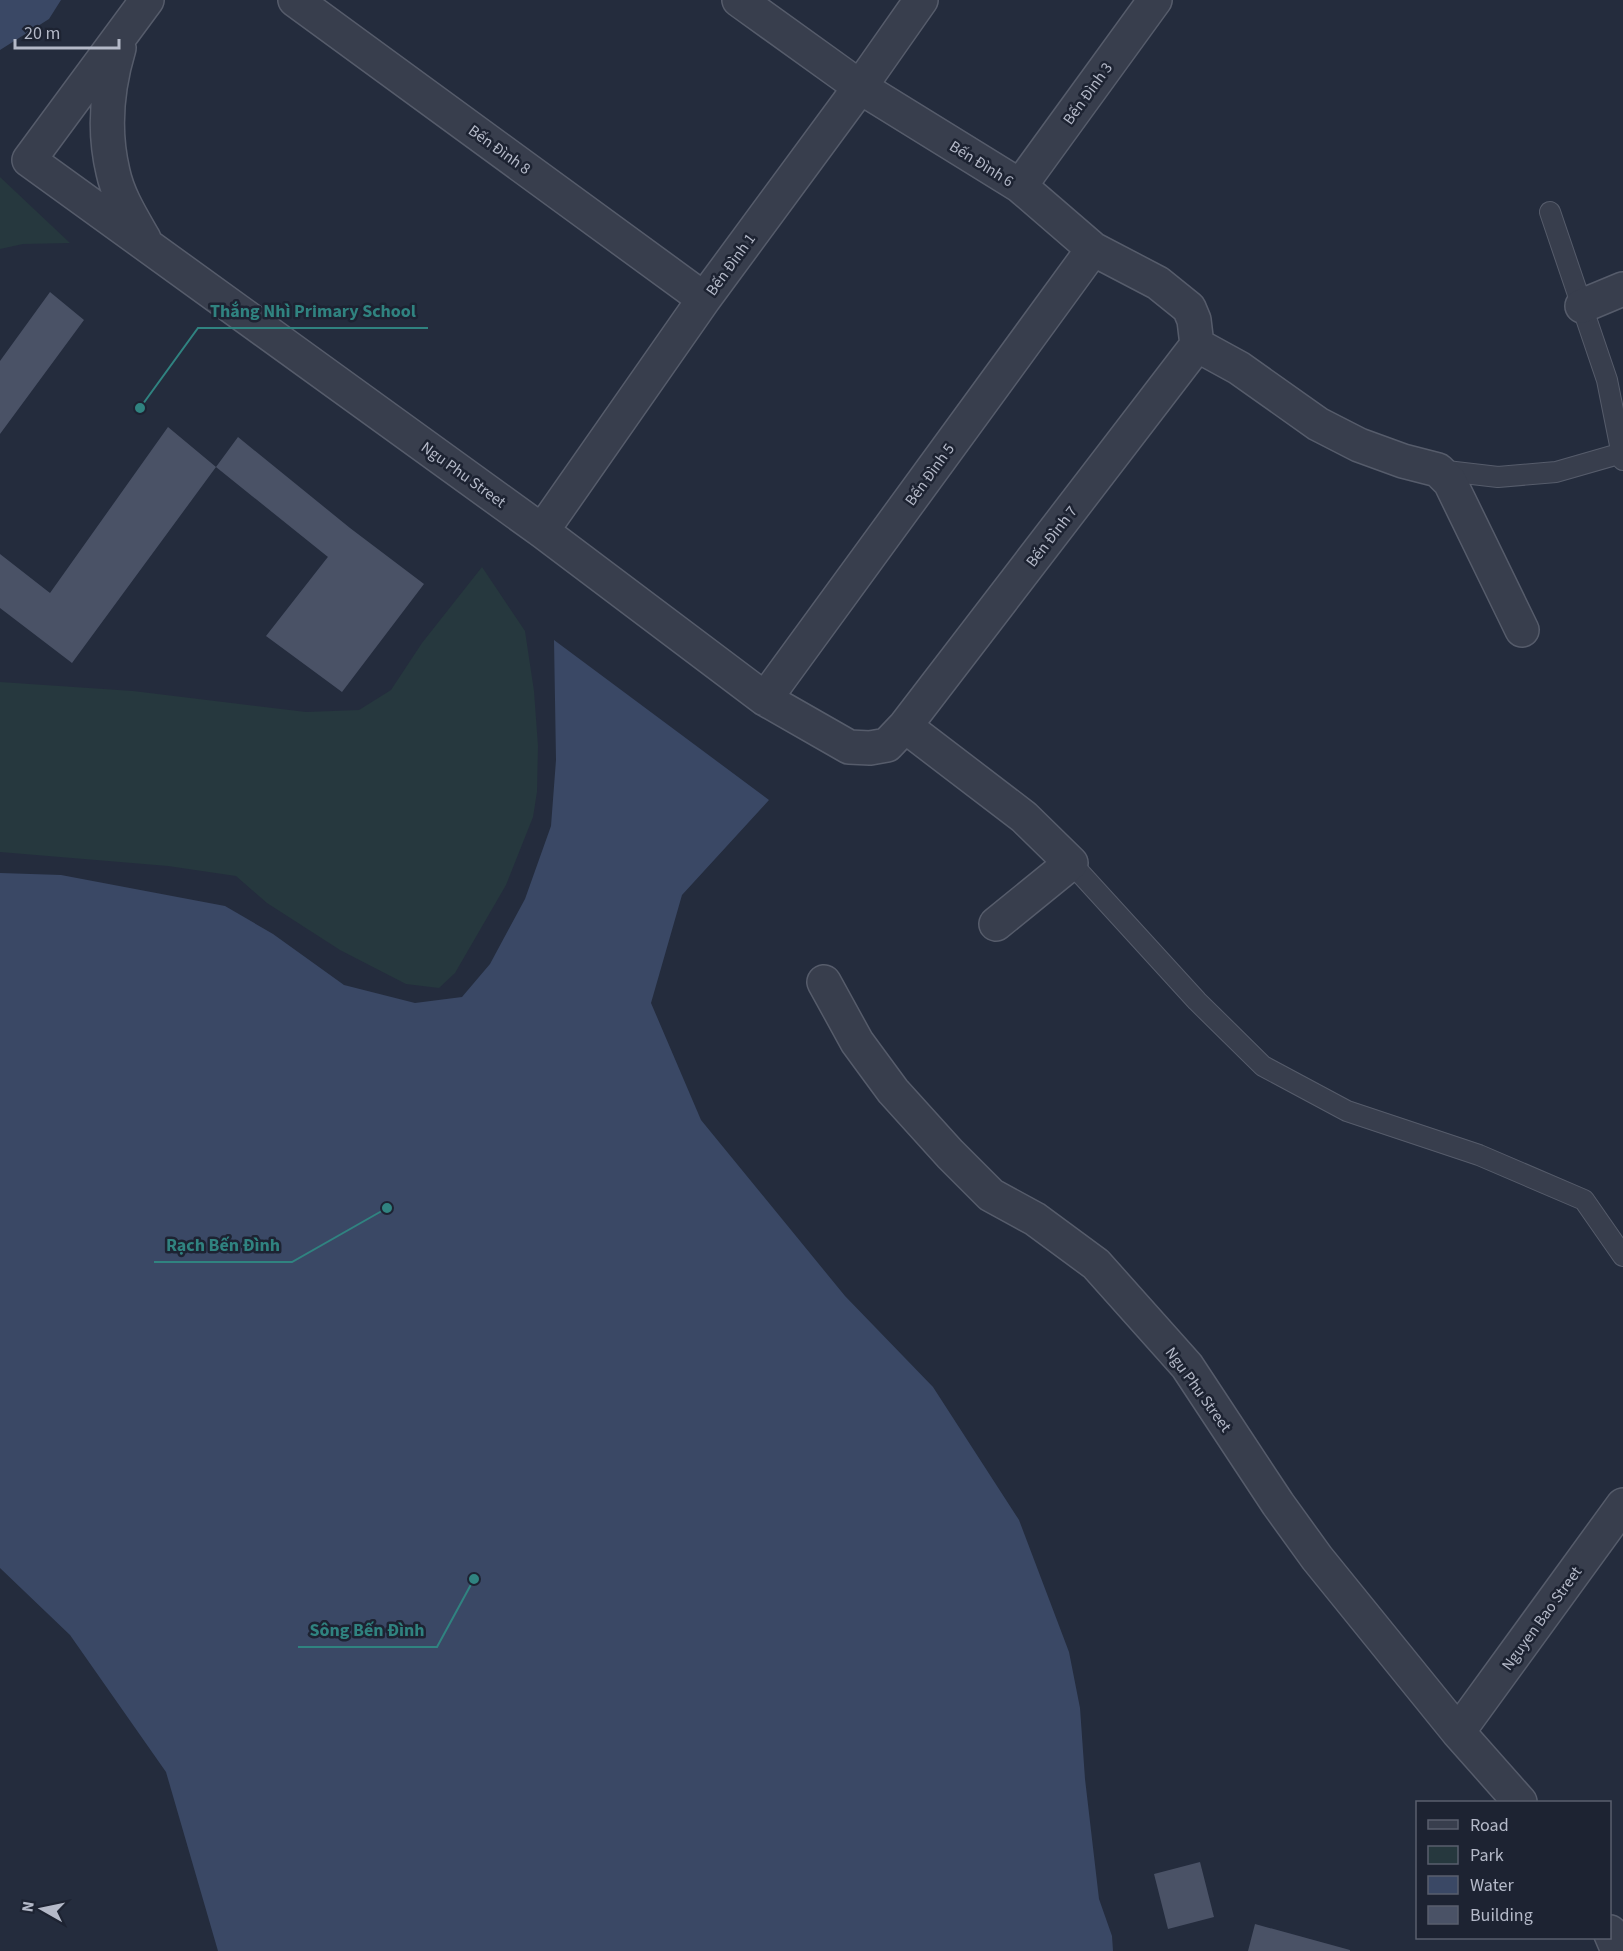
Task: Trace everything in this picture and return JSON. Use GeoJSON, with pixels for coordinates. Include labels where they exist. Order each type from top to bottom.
{"type":"FeatureCollection","features":[{"type":"Feature","properties":{"kind":"street"},"geometry":{"type":"LineString","coordinates":[[147,0],[124,32],[111,73],[107,105],[113,173],[126,208],[148,246]]}},
{"type":"Feature","properties":{"kind":"street","name":"Bến Đình 8"},"geometry":{"type":"LineString","coordinates":[[295,0],[704,299]]}},
{"type":"Feature","properties":{"kind":"street","name":"Bến Đình 6"},"geometry":{"type":"LineString","coordinates":[[739,0],[860,87],[1020,186],[1093,249],[1158,283],[1190,308],[1197,345]]}},
{"type":"Feature","properties":{"kind":"street","name":"Bến Đình 1"},"geometry":{"type":"LineString","coordinates":[[542,531],[704,299],[921,0]]}},
{"type":"Feature","properties":{"kind":"street","name":"Bến Đình 3"},"geometry":{"type":"LineString","coordinates":[[1020,186],[1155,0]]}},
{"type":"Feature","properties":{"kind":"street","name":"Ngu Phu Street"},"geometry":{"type":"LineString","coordinates":[[124,32],[29,160],[542,531],[765,699],[849,747],[861,749],[887,745],[904,726]]}},
{"type":"Feature","properties":{"kind":"street","name":"Bến Đình 5"},"geometry":{"type":"LineString","coordinates":[[765,699],[1093,249]]}},
{"type":"Feature","properties":{"kind":"street"},"geometry":{"type":"LineString","coordinates":[[1582,306],[1623,289]]}},
{"type":"Feature","properties":{"kind":"street"},"geometry":{"type":"LineString","coordinates":[[1197,345],[1239,368],[1285,402],[1338,435],[1403,461],[1438,470],[1450,482],[1522,630]]}},
{"type":"Feature","properties":{"kind":"street","name":"Bến Đình 7"},"geometry":{"type":"LineString","coordinates":[[904,726],[1197,345]]}},
{"type":"Feature","properties":{"kind":"street"},"geometry":{"type":"LineString","coordinates":[[904,726],[1024,818],[1071,863],[996,924]]}},
{"type":"Feature","properties":{"kind":"street","name":"Ngu Phu Street"},"geometry":{"type":"LineString","coordinates":[[824,982],[857,1042],[893,1091],[950,1154],[991,1195],[1035,1219],[1095,1263],[1187,1366],[1317,1558],[1458,1732],[1518,1801]]}},
{"type":"Feature","properties":{"kind":"street","name":"Nguyen Bao Street"},"geometry":{"type":"LineString","coordinates":[[1458,1732],[1623,1505]]}},
{"type":"Feature","properties":{"kind":"street"},"geometry":{"type":"LineString","coordinates":[[1611,1934],[1618,1951]]}},
{"type":"Feature","properties":{"kind":"lane"},"geometry":{"type":"LineString","coordinates":[[1438,470],[1498,477],[1556,472],[1622,457],[1607,380],[1550,212]]}},
{"type":"Feature","properties":{"kind":"lane"},"geometry":{"type":"LineString","coordinates":[[1071,863],[1197,1000],[1263,1066],[1347,1111],[1479,1155],[1584,1200],[1623,1256]]}},
{"type":"Feature","properties":{"kind":"green space"},"geometry":{"type":"Polygon","coordinates":[[[0,177],[70,243],[23,244],[0,249],[0,177]]]}},
{"type":"Feature","properties":{"kind":"green space"},"geometry":{"type":"Polygon","coordinates":[[[482,567],[525,631],[534,691],[538,746],[537,792],[533,817],[506,885],[455,973],[439,988],[406,984],[340,950],[267,903],[236,876],[168,866],[0,852],[0,682],[133,691],[306,712],[359,710],[391,690],[422,643],[482,567]]]}},
{"type":"Feature","properties":{"kind":"water"},"geometry":{"type":"Polygon","coordinates":[[[0,0],[61,0],[49,19],[0,50],[0,0]]]}},
{"type":"Feature","properties":{"kind":"water"},"geometry":{"type":"Polygon","coordinates":[[[554,640],[769,800],[682,895],[651,1003],[701,1120],[845,1296],[933,1387],[1019,1520],[1069,1652],[1080,1708],[1085,1779],[1099,1899],[1112,1936],[1113,1951],[218,1951],[166,1772],[70,1635],[0,1568],[0,873],[61,875],[225,906],[273,934],[344,985],[415,1003],[462,997],[490,964],[525,899],[551,826],[556,760],[554,640]]]}},
{"type":"Feature","properties":{"kind":"building"},"geometry":{"type":"Polygon","coordinates":[[[50,292],[84,320],[0,434],[0,361],[50,292]]]}},
{"type":"Feature","properties":{"kind":"building"},"geometry":{"type":"Polygon","coordinates":[[[168,427],[216,467],[72,663],[0,608],[0,554],[50,593],[168,427]]]}},
{"type":"Feature","properties":{"kind":"building"},"geometry":{"type":"Polygon","coordinates":[[[238,437],[350,528],[424,584],[342,692],[266,636],[328,557],[216,467],[238,437]]]}},
{"type":"Feature","properties":{"kind":"building"},"geometry":{"type":"Polygon","coordinates":[[[1200,1862],[1214,1917],[1168,1929],[1154,1874],[1200,1862]]]}},
{"type":"Feature","properties":{"kind":"building"},"geometry":{"type":"Polygon","coordinates":[[[1255,1924],[1350,1950],[1350,1951],[1248,1951],[1255,1924]]]}},
{"type":"Feature","properties":{"kind":"place","name":"Thắng Nhì Primary School"},"geometry":{"type":"Point","coordinates":[140,408]}},
{"type":"Feature","properties":{"kind":"place","name":"Rạch Bến Đình"},"geometry":{"type":"Point","coordinates":[387,1208]}},
{"type":"Feature","properties":{"kind":"place","name":"Sông Bến Đình"},"geometry":{"type":"Point","coordinates":[474,1579]}}]}
